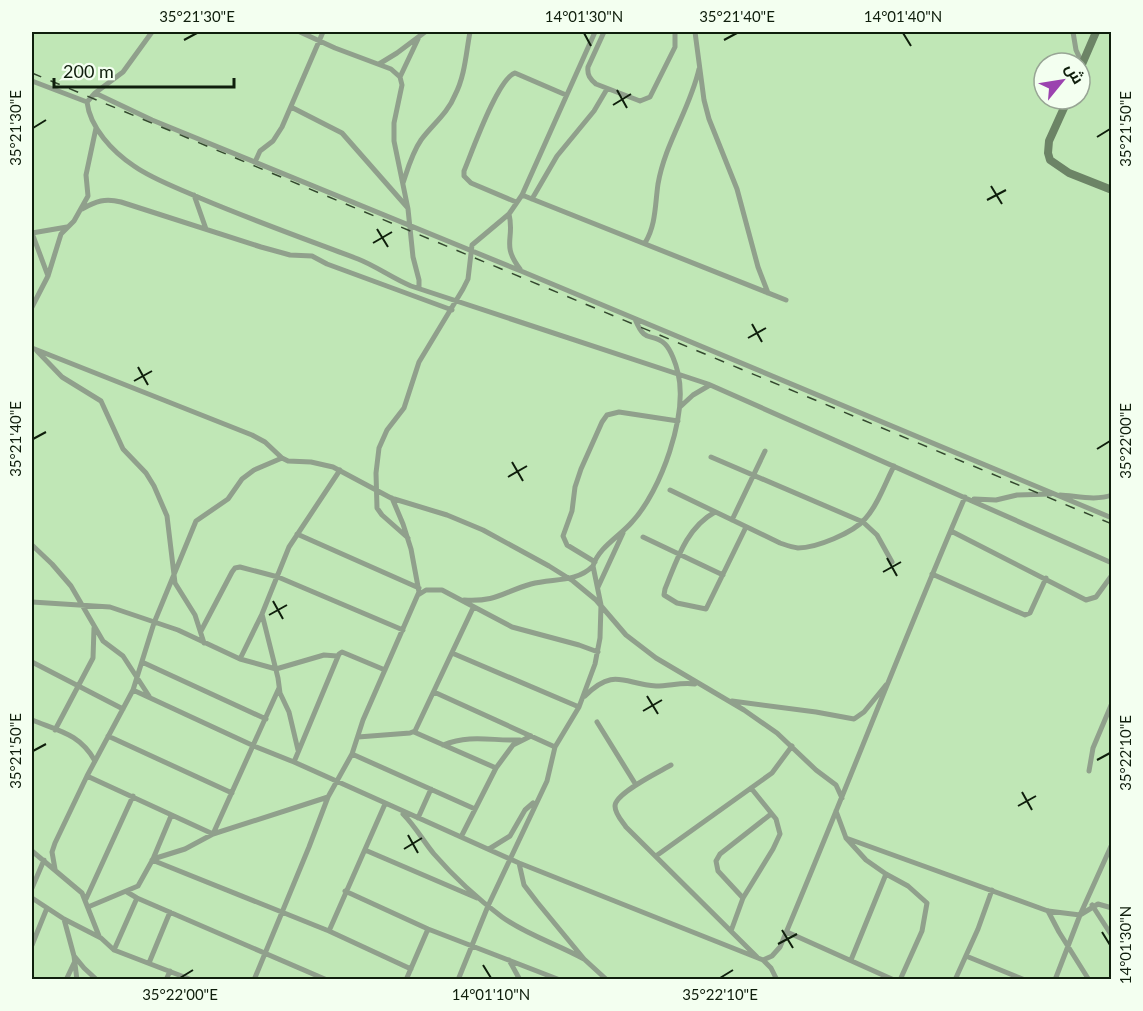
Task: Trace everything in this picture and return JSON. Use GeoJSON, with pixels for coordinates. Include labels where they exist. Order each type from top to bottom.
{"type":"FeatureCollection","features":[{"type":"Feature","properties":{"kind":"main road"},"geometry":{"type":"LineString","coordinates":[[1088,51],[1096,32]]}},
{"type":"Feature","properties":{"kind":"main road"},"geometry":{"type":"LineString","coordinates":[[1063,111],[1050,141],[1048,153],[1050,160],[1069,173],[1112,190]]}},
{"type":"Feature","properties":{"kind":"street"},"geometry":{"type":"LineString","coordinates":[[152,32],[123,72],[87,102],[88,115],[96,128],[116,152],[133,166],[159,180],[236,213],[366,262],[405,283],[710,385],[1112,563]]}},
{"type":"Feature","properties":{"kind":"street"},"geometry":{"type":"LineString","coordinates":[[300,32],[379,64],[396,72],[400,77],[402,85],[394,123],[394,141],[408,209],[419,288]]}},
{"type":"Feature","properties":{"kind":"street"},"geometry":{"type":"LineString","coordinates":[[255,162],[261,150],[273,141],[291,107],[324,32]]}},
{"type":"Feature","properties":{"kind":"street"},"geometry":{"type":"LineString","coordinates":[[379,64],[425,32]]}},
{"type":"Feature","properties":{"kind":"street"},"geometry":{"type":"LineString","coordinates":[[403,184],[420,142],[450,106],[455,96],[462,80],[470,32]]}},
{"type":"Feature","properties":{"kind":"street"},"geometry":{"type":"LineString","coordinates":[[408,538],[380,513],[376,503],[377,462],[381,443],[387,430],[400,416],[419,363],[468,279],[474,243],[509,214],[522,195],[595,32]]}},
{"type":"Feature","properties":{"kind":"street"},"geometry":{"type":"LineString","coordinates":[[604,32],[588,67],[591,80],[607,89],[640,101],[647,100],[675,47],[675,32]]}},
{"type":"Feature","properties":{"kind":"street"},"geometry":{"type":"LineString","coordinates":[[695,32],[709,119],[735,184],[758,267],[768,293]]}},
{"type":"Feature","properties":{"kind":"street"},"geometry":{"type":"LineString","coordinates":[[1073,32],[1076,51]]}},
{"type":"Feature","properties":{"kind":"street"},"geometry":{"type":"LineString","coordinates":[[400,77],[418,39]]}},
{"type":"Feature","properties":{"kind":"street"},"geometry":{"type":"LineString","coordinates":[[645,243],[653,227],[658,184],[664,162],[691,99],[700,64]]}},
{"type":"Feature","properties":{"kind":"street"},"geometry":{"type":"LineString","coordinates":[[516,202],[475,185],[464,176],[464,171],[495,97],[506,77],[515,73],[566,95]]}},
{"type":"Feature","properties":{"kind":"street"},"geometry":{"type":"LineString","coordinates":[[32,81],[87,102]]}},
{"type":"Feature","properties":{"kind":"street"},"geometry":{"type":"LineString","coordinates":[[532,199],[557,156],[594,111],[607,89]]}},
{"type":"Feature","properties":{"kind":"street"},"geometry":{"type":"LineString","coordinates":[[95,93],[152,120],[521,271],[1112,518]]}},
{"type":"Feature","properties":{"kind":"street"},"geometry":{"type":"LineString","coordinates":[[291,107],[342,133],[408,209]]}},
{"type":"Feature","properties":{"kind":"street"},"geometry":{"type":"LineString","coordinates":[[32,307],[48,276],[57,242],[82,209],[88,196],[86,175],[96,128]]}},
{"type":"Feature","properties":{"kind":"street"},"geometry":{"type":"LineString","coordinates":[[194,195],[206,229]]}},
{"type":"Feature","properties":{"kind":"street"},"geometry":{"type":"LineString","coordinates":[[522,195],[786,300]]}},
{"type":"Feature","properties":{"kind":"street"},"geometry":{"type":"LineString","coordinates":[[82,209],[98,200],[110,199],[282,253],[312,256],[327,264],[452,310]]}},
{"type":"Feature","properties":{"kind":"street"},"geometry":{"type":"LineString","coordinates":[[509,214],[511,224],[508,236],[509,253],[521,271]]}},
{"type":"Feature","properties":{"kind":"street"},"geometry":{"type":"LineString","coordinates":[[48,276],[32,233],[67,227]]}},
{"type":"Feature","properties":{"kind":"street"},"geometry":{"type":"LineString","coordinates":[[462,600],[487,600],[530,584],[580,576],[594,564],[600,552],[633,522],[646,503],[662,473],[678,421],[679,374],[665,344],[640,331],[635,319]]}},
{"type":"Feature","properties":{"kind":"street"},"geometry":{"type":"LineString","coordinates":[[34,349],[252,435],[269,445],[288,461],[316,462],[340,470],[391,498],[447,515],[483,530],[570,579],[601,605],[631,639],[656,658],[762,722],[836,785],[842,798]]}},
{"type":"Feature","properties":{"kind":"street"},"geometry":{"type":"LineString","coordinates":[[34,349],[62,377],[101,401],[123,449],[146,473],[154,486],[167,516],[173,576],[178,590],[190,606],[204,643]]}},
{"type":"Feature","properties":{"kind":"street"},"geometry":{"type":"LineString","coordinates":[[680,408],[693,395],[710,385]]}},
{"type":"Feature","properties":{"kind":"street"},"geometry":{"type":"LineString","coordinates":[[458,980],[488,906],[550,772],[555,747],[582,700],[598,652],[601,605],[594,564],[567,545],[563,536],[572,511],[578,477],[607,415],[619,411],[678,421]]}},
{"type":"Feature","properties":{"kind":"street"},"geometry":{"type":"LineString","coordinates":[[732,520],[765,451]]}},
{"type":"Feature","properties":{"kind":"street"},"geometry":{"type":"LineString","coordinates":[[711,457],[863,522],[877,535],[892,562]]}},
{"type":"Feature","properties":{"kind":"street"},"geometry":{"type":"LineString","coordinates":[[55,869],[52,852],[55,843],[87,776],[133,690],[154,623],[199,518],[228,499],[242,479],[254,470],[282,458]]}},
{"type":"Feature","properties":{"kind":"street"},"geometry":{"type":"LineString","coordinates":[[670,490],[780,543],[798,548],[825,542],[863,522],[894,466]]}},
{"type":"Feature","properties":{"kind":"street"},"geometry":{"type":"LineString","coordinates":[[240,658],[262,614],[289,547],[340,470]]}},
{"type":"Feature","properties":{"kind":"street"},"geometry":{"type":"LineString","coordinates":[[967,498],[996,500],[1017,495],[1091,498],[1112,495]]}},
{"type":"Feature","properties":{"kind":"street"},"geometry":{"type":"LineString","coordinates":[[254,980],[328,797],[352,754],[419,592],[408,538],[391,498]]}},
{"type":"Feature","properties":{"kind":"street"},"geometry":{"type":"LineString","coordinates":[[133,690],[519,863],[761,960],[777,952],[787,932],[932,574],[967,498]]}},
{"type":"Feature","properties":{"kind":"street"},"geometry":{"type":"LineString","coordinates":[[715,512],[694,527],[679,554],[664,596],[677,603],[706,609],[746,527]]}},
{"type":"Feature","properties":{"kind":"street"},"geometry":{"type":"LineString","coordinates":[[597,589],[621,540],[623,531]]}},
{"type":"Feature","properties":{"kind":"street"},"geometry":{"type":"LineString","coordinates":[[951,531],[1082,598],[1090,600],[1096,597],[1112,575]]}},
{"type":"Feature","properties":{"kind":"street"},"geometry":{"type":"LineString","coordinates":[[297,534],[419,592],[437,589],[521,631],[598,652]]}},
{"type":"Feature","properties":{"kind":"street"},"geometry":{"type":"LineString","coordinates":[[643,537],[723,575]]}},
{"type":"Feature","properties":{"kind":"street"},"geometry":{"type":"LineString","coordinates":[[32,545],[61,573],[108,646],[123,656],[149,697]]}},
{"type":"Feature","properties":{"kind":"street"},"geometry":{"type":"LineString","coordinates":[[201,631],[235,568],[249,569],[278,577],[403,630]]}},
{"type":"Feature","properties":{"kind":"street"},"geometry":{"type":"LineString","coordinates":[[932,574],[1025,615],[1030,613],[1046,578]]}},
{"type":"Feature","properties":{"kind":"street"},"geometry":{"type":"LineString","coordinates":[[32,602],[110,607],[178,630],[240,658],[276,669],[324,655],[338,656]]}},
{"type":"Feature","properties":{"kind":"street"},"geometry":{"type":"LineString","coordinates":[[414,732],[473,608]]}},
{"type":"Feature","properties":{"kind":"street"},"geometry":{"type":"LineString","coordinates":[[262,614],[279,688],[291,719],[298,750]]}},
{"type":"Feature","properties":{"kind":"street"},"geometry":{"type":"LineString","coordinates":[[55,730],[93,658],[94,626]]}},
{"type":"Feature","properties":{"kind":"street"},"geometry":{"type":"LineString","coordinates":[[294,762],[338,656],[342,652],[385,670]]}},
{"type":"Feature","properties":{"kind":"street"},"geometry":{"type":"LineString","coordinates":[[452,652],[579,707]]}},
{"type":"Feature","properties":{"kind":"street"},"geometry":{"type":"LineString","coordinates":[[32,662],[123,708]]}},
{"type":"Feature","properties":{"kind":"street"},"geometry":{"type":"LineString","coordinates":[[142,662],[266,719]]}},
{"type":"Feature","properties":{"kind":"street"},"geometry":{"type":"LineString","coordinates":[[582,700],[591,691],[613,678],[654,686],[675,683],[700,685]]}},
{"type":"Feature","properties":{"kind":"street"},"geometry":{"type":"LineString","coordinates":[[728,701],[854,719],[864,712],[889,681]]}},
{"type":"Feature","properties":{"kind":"street"},"geometry":{"type":"LineString","coordinates":[[213,834],[279,688]]}},
{"type":"Feature","properties":{"kind":"street"},"geometry":{"type":"LineString","coordinates":[[434,692],[555,747]]}},
{"type":"Feature","properties":{"kind":"street"},"geometry":{"type":"LineString","coordinates":[[1089,771],[1093,748],[1112,703]]}},
{"type":"Feature","properties":{"kind":"street"},"geometry":{"type":"LineString","coordinates":[[32,720],[76,737],[96,761]]}},
{"type":"Feature","properties":{"kind":"street"},"geometry":{"type":"LineString","coordinates":[[597,722],[636,785]]}},
{"type":"Feature","properties":{"kind":"street"},"geometry":{"type":"LineString","coordinates":[[358,737],[414,732],[496,768]]}},
{"type":"Feature","properties":{"kind":"street"},"geometry":{"type":"LineString","coordinates":[[108,736],[232,793]]}},
{"type":"Feature","properties":{"kind":"street"},"geometry":{"type":"LineString","coordinates":[[461,837],[496,768],[513,745],[531,736]]}},
{"type":"Feature","properties":{"kind":"street"},"geometry":{"type":"LineString","coordinates":[[443,745],[472,737],[522,740]]}},
{"type":"Feature","properties":{"kind":"street"},"geometry":{"type":"LineString","coordinates":[[656,856],[772,773],[792,746]]}},
{"type":"Feature","properties":{"kind":"street"},"geometry":{"type":"LineString","coordinates":[[352,754],[475,809]]}},
{"type":"Feature","properties":{"kind":"street"},"geometry":{"type":"LineString","coordinates":[[671,765],[617,799],[615,808],[626,827],[771,968],[777,980]]}},
{"type":"Feature","properties":{"kind":"street"},"geometry":{"type":"LineString","coordinates":[[87,776],[213,834]]}},
{"type":"Feature","properties":{"kind":"street"},"geometry":{"type":"LineString","coordinates":[[731,931],[743,898],[778,840],[779,827],[751,788]]}},
{"type":"Feature","properties":{"kind":"street"},"geometry":{"type":"LineString","coordinates":[[418,818],[431,789]]}},
{"type":"Feature","properties":{"kind":"street"},"geometry":{"type":"LineString","coordinates":[[86,899],[133,796]]}},
{"type":"Feature","properties":{"kind":"street"},"geometry":{"type":"LineString","coordinates":[[153,860],[184,849],[213,834],[328,797]]}},
{"type":"Feature","properties":{"kind":"street"},"geometry":{"type":"LineString","coordinates":[[489,850],[510,836],[525,810],[537,800]]}},
{"type":"Feature","properties":{"kind":"street"},"geometry":{"type":"LineString","coordinates":[[328,931],[385,804]]}},
{"type":"Feature","properties":{"kind":"street"},"geometry":{"type":"LineString","coordinates":[[400,810],[420,832],[436,856],[480,900],[524,931],[550,941],[584,959]]}},
{"type":"Feature","properties":{"kind":"street"},"geometry":{"type":"LineString","coordinates":[[837,811],[846,838],[866,860],[908,886],[927,905],[922,932],[900,980]]}},
{"type":"Feature","properties":{"kind":"street"},"geometry":{"type":"LineString","coordinates":[[743,898],[718,871],[716,861],[720,854],[771,814]]}},
{"type":"Feature","properties":{"kind":"street"},"geometry":{"type":"LineString","coordinates":[[88,907],[138,886],[153,860],[171,816]]}},
{"type":"Feature","properties":{"kind":"street"},"geometry":{"type":"LineString","coordinates":[[846,838],[1048,911],[1080,915],[1092,905],[1101,904],[1112,909]]}},
{"type":"Feature","properties":{"kind":"street"},"geometry":{"type":"LineString","coordinates":[[1055,980],[1080,915],[1112,844]]}},
{"type":"Feature","properties":{"kind":"street"},"geometry":{"type":"LineString","coordinates":[[365,850],[480,900]]}},
{"type":"Feature","properties":{"kind":"street"},"geometry":{"type":"LineString","coordinates":[[32,851],[82,893],[101,938]]}},
{"type":"Feature","properties":{"kind":"street"},"geometry":{"type":"LineString","coordinates":[[32,888],[44,860]]}},
{"type":"Feature","properties":{"kind":"street"},"geometry":{"type":"LineString","coordinates":[[153,860],[328,931],[411,969]]}},
{"type":"Feature","properties":{"kind":"street"},"geometry":{"type":"LineString","coordinates":[[519,863],[524,885],[584,959],[607,980]]}},
{"type":"Feature","properties":{"kind":"street"},"geometry":{"type":"LineString","coordinates":[[851,960],[886,874]]}},
{"type":"Feature","properties":{"kind":"street"},"geometry":{"type":"LineString","coordinates":[[955,980],[992,890]]}},
{"type":"Feature","properties":{"kind":"street"},"geometry":{"type":"LineString","coordinates":[[345,891],[428,929],[560,980]]}},
{"type":"Feature","properties":{"kind":"street"},"geometry":{"type":"LineString","coordinates":[[127,892],[327,980]]}},
{"type":"Feature","properties":{"kind":"street"},"geometry":{"type":"LineString","coordinates":[[32,898],[64,919],[101,938],[114,950],[192,980]]}},
{"type":"Feature","properties":{"kind":"street"},"geometry":{"type":"LineString","coordinates":[[114,950],[137,898]]}},
{"type":"Feature","properties":{"kind":"street"},"geometry":{"type":"LineString","coordinates":[[1092,905],[1112,936]]}},
{"type":"Feature","properties":{"kind":"street"},"geometry":{"type":"LineString","coordinates":[[32,945],[46,908]]}},
{"type":"Feature","properties":{"kind":"street"},"geometry":{"type":"LineString","coordinates":[[1048,911],[1089,980]]}},
{"type":"Feature","properties":{"kind":"street"},"geometry":{"type":"LineString","coordinates":[[149,963],[170,912]]}},
{"type":"Feature","properties":{"kind":"street"},"geometry":{"type":"LineString","coordinates":[[64,919],[75,959],[77,980]]}},
{"type":"Feature","properties":{"kind":"street"},"geometry":{"type":"LineString","coordinates":[[406,980],[428,929]]}},
{"type":"Feature","properties":{"kind":"street"},"geometry":{"type":"LineString","coordinates":[[787,932],[894,980]]}},
{"type":"Feature","properties":{"kind":"street"},"geometry":{"type":"LineString","coordinates":[[966,956],[1025,980]]}},
{"type":"Feature","properties":{"kind":"street"},"geometry":{"type":"LineString","coordinates":[[66,980],[75,959]]}},
{"type":"Feature","properties":{"kind":"street"},"geometry":{"type":"LineString","coordinates":[[75,959],[97,980]]}},
{"type":"Feature","properties":{"kind":"street"},"geometry":{"type":"LineString","coordinates":[[509,960],[520,980]]}},
{"type":"Feature","properties":{"kind":"street"},"geometry":{"type":"LineString","coordinates":[[166,980],[170,971]]}},
{"type":"Feature","properties":{"kind":"railway"},"geometry":{"type":"LineString","coordinates":[[32,73],[1112,524]]}}]}
